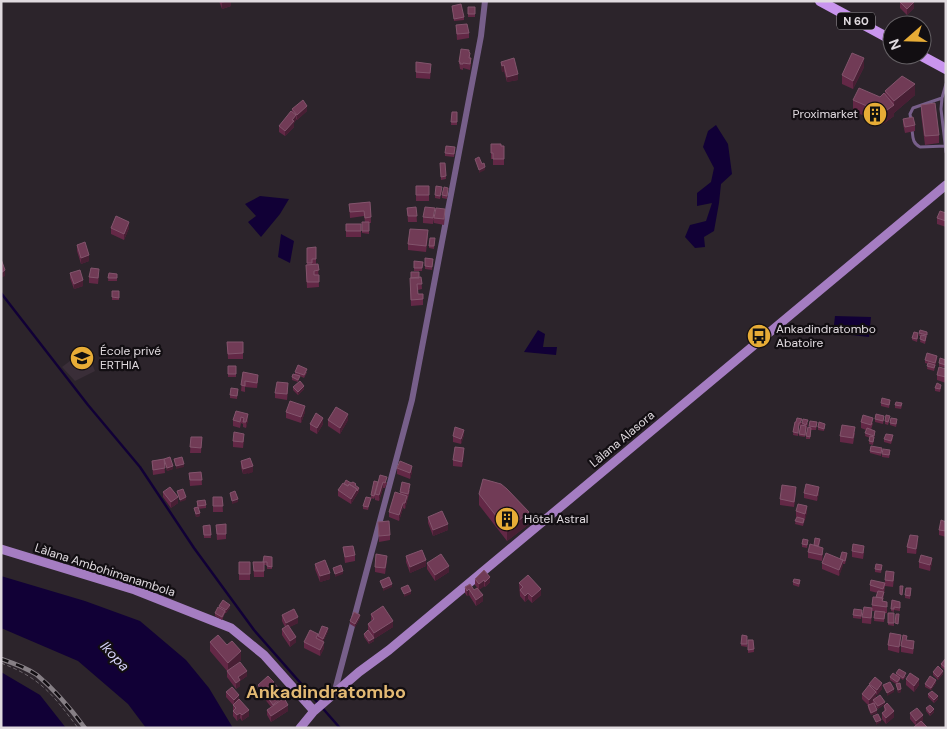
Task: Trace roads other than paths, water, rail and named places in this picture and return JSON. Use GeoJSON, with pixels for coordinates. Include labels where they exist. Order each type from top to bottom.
{"type":"FeatureCollection","features":[{"type":"Feature","properties":{"kind":"main road","name":"N 60"},"geometry":{"type":"LineString","coordinates":[[820,1],[882,35]]}},
{"type":"Feature","properties":{"kind":"main road"},"geometry":{"type":"LineString","coordinates":[[932,61],[946,69]]}},
{"type":"Feature","properties":{"kind":"street"},"geometry":{"type":"LineString","coordinates":[[334,695],[412,400],[481,36],[485,1]]}},
{"type":"Feature","properties":{"kind":"street","name":"Làlana Alasora"},"geometry":{"type":"LineString","coordinates":[[300,728],[314,711],[359,672],[389,650],[946,185]]}},
{"type":"Feature","properties":{"kind":"street","name":"Làlana Ambohimanambola"},"geometry":{"type":"LineString","coordinates":[[1,549],[135,590],[231,628],[264,655],[314,711]]}},
{"type":"Feature","properties":{"kind":"lane"},"geometry":{"type":"LineString","coordinates":[[946,84],[941,109],[946,152]]}},
{"type":"Feature","properties":{"kind":"lane"},"geometry":{"type":"LineString","coordinates":[[942,98],[913,108],[910,114],[913,141],[917,145],[920,147],[945,146]]}},
{"type":"Feature","properties":{"kind":"water"},"geometry":{"type":"Polygon","coordinates":[[[716,125],[728,144],[732,174],[721,184],[714,231],[704,237],[705,247],[695,248],[685,237],[690,225],[706,221],[712,203],[697,206],[697,193],[711,182],[714,168],[703,147],[708,131],[716,125]]]}},
{"type":"Feature","properties":{"kind":"water"},"geometry":{"type":"Polygon","coordinates":[[[260,196],[289,199],[280,214],[261,237],[248,222],[256,216],[245,204],[260,196]]]}},
{"type":"Feature","properties":{"kind":"water"},"geometry":{"type":"Polygon","coordinates":[[[281,234],[294,241],[290,263],[278,257],[281,234]]]}},
{"type":"Feature","properties":{"kind":"water"},"geometry":{"type":"Polygon","coordinates":[[[835,316],[871,317],[869,337],[833,333],[835,316]]]}},
{"type":"Feature","properties":{"kind":"water"},"geometry":{"type":"Polygon","coordinates":[[[538,330],[545,334],[543,347],[557,347],[556,355],[524,352],[538,330]]]}},
{"type":"Feature","properties":{"kind":"water","name":"Ikopa"},"geometry":{"type":"Polygon","coordinates":[[[1,576],[85,601],[140,621],[186,660],[209,688],[233,728],[146,728],[128,704],[78,661],[1,628],[1,576]]]}},
{"type":"Feature","properties":{"kind":"water"},"geometry":{"type":"Polygon","coordinates":[[[1,672],[40,695],[66,728],[1,728],[1,672]]]}},
{"type":"Feature","properties":{"kind":"waterway"},"geometry":{"type":"LineString","coordinates":[[1,293],[88,405],[140,467],[194,548],[254,630],[340,728]]}},
{"type":"Feature","properties":{"kind":"railway"},"geometry":{"type":"LineString","coordinates":[[1,659],[37,675],[62,700],[85,728]]}},
{"type":"Feature","properties":{"kind":"place","name":"Proximarket"},"geometry":{"type":"Point","coordinates":[875,114]}},
{"type":"Feature","properties":{"kind":"place","name":"Ankadindratombo Abatoire"},"geometry":{"type":"Point","coordinates":[759,336]}},
{"type":"Feature","properties":{"kind":"place","name":"École privé ERTHIA"},"geometry":{"type":"Point","coordinates":[82,358]}},
{"type":"Feature","properties":{"kind":"place","name":"Hôtel Astral"},"geometry":{"type":"Point","coordinates":[507,519]}},
{"type":"Feature","properties":{"kind":"district","name":"Ankadindratombo"},"geometry":{"type":"Point","coordinates":[326,692]}}]}
